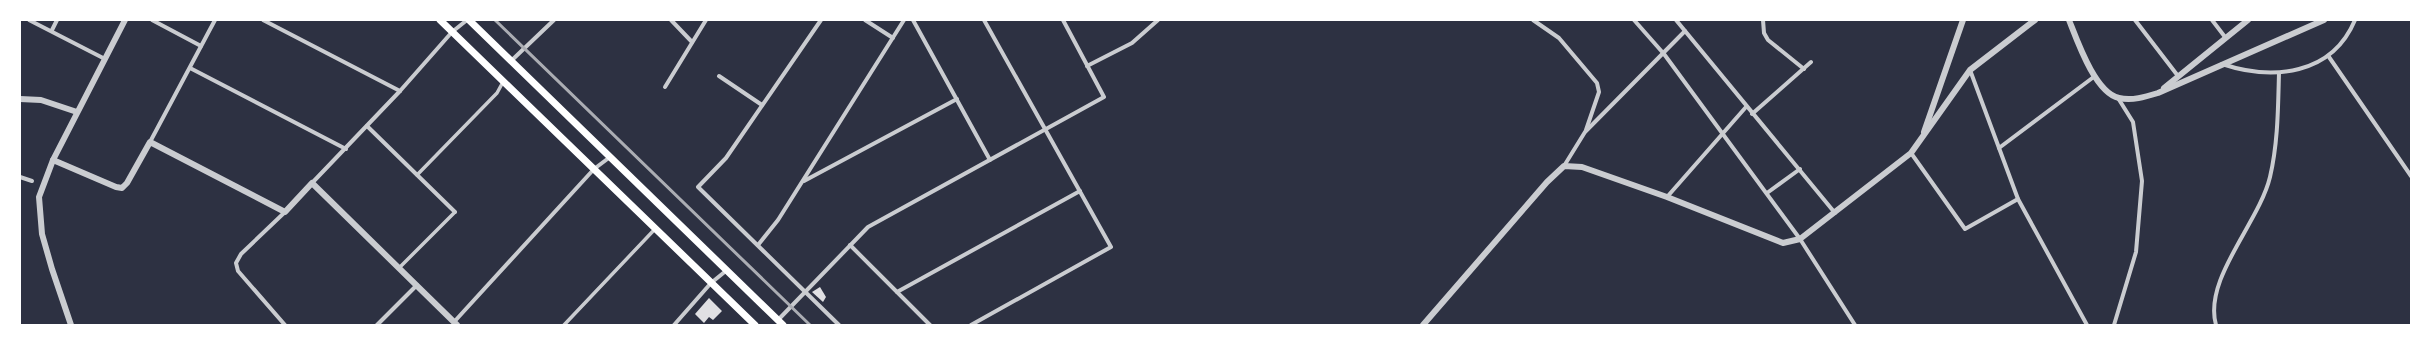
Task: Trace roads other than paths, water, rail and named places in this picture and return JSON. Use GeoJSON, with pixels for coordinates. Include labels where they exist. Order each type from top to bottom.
{"type":"FeatureCollection","features":[{"type":"Feature","properties":{"kind":"main road"},"geometry":{"type":"LineString","coordinates":[[440,20],[755,325]]}},
{"type":"Feature","properties":{"kind":"main road"},"geometry":{"type":"LineString","coordinates":[[468,20],[783,325]]}},
{"type":"Feature","properties":{"kind":"street"},"geometry":{"type":"LineString","coordinates":[[29,20],[52,30],[105,59]]}},
{"type":"Feature","properties":{"kind":"street"},"geometry":{"type":"LineString","coordinates":[[52,30],[58,20]]}},
{"type":"Feature","properties":{"kind":"street"},"geometry":{"type":"LineString","coordinates":[[71,325],[52,270],[42,234],[39,197],[53,160],[126,20]]}},
{"type":"Feature","properties":{"kind":"street"},"geometry":{"type":"LineString","coordinates":[[152,20],[201,46]]}},
{"type":"Feature","properties":{"kind":"street"},"geometry":{"type":"LineString","coordinates":[[53,160],[116,188],[122,188],[127,183],[150,142],[215,20]]}},
{"type":"Feature","properties":{"kind":"street"},"geometry":{"type":"LineString","coordinates":[[263,20],[400,91]]}},
{"type":"Feature","properties":{"kind":"street"},"geometry":{"type":"LineString","coordinates":[[284,325],[238,271],[236,263],[241,254],[285,212],[346,149],[452,32],[468,20]]}},
{"type":"Feature","properties":{"kind":"street"},"geometry":{"type":"LineString","coordinates":[[511,62],[554,20]]}},
{"type":"Feature","properties":{"kind":"street"},"geometry":{"type":"LineString","coordinates":[[670,20],[692,42]]}},
{"type":"Feature","properties":{"kind":"street"},"geometry":{"type":"LineString","coordinates":[[665,87],[706,20]]}},
{"type":"Feature","properties":{"kind":"street"},"geometry":{"type":"LineString","coordinates":[[821,20],[726,158],[698,187],[839,325]]}},
{"type":"Feature","properties":{"kind":"street"},"geometry":{"type":"LineString","coordinates":[[865,20],[893,38]]}},
{"type":"Feature","properties":{"kind":"street"},"geometry":{"type":"LineString","coordinates":[[758,246],[778,220],[904,20]]}},
{"type":"Feature","properties":{"kind":"street"},"geometry":{"type":"LineString","coordinates":[[913,20],[990,160]]}},
{"type":"Feature","properties":{"kind":"street"},"geometry":{"type":"LineString","coordinates":[[971,325],[1111,247],[984,20]]}},
{"type":"Feature","properties":{"kind":"street"},"geometry":{"type":"LineString","coordinates":[[778,320],[868,227],[1104,97],[1063,20]]}},
{"type":"Feature","properties":{"kind":"street"},"geometry":{"type":"LineString","coordinates":[[1087,66],[1132,42],[1158,20]]}},
{"type":"Feature","properties":{"kind":"street"},"geometry":{"type":"LineString","coordinates":[[1533,20],[1559,38],[1597,83],[1599,92],[1586,132]]}},
{"type":"Feature","properties":{"kind":"street"},"geometry":{"type":"LineString","coordinates":[[1634,20],[1664,54],[1800,239],[1855,325]]}},
{"type":"Feature","properties":{"kind":"street"},"geometry":{"type":"LineString","coordinates":[[1676,20],[1746,107],[1800,169],[1835,214]]}},
{"type":"Feature","properties":{"kind":"street"},"geometry":{"type":"LineString","coordinates":[[1763,20],[1764,33],[1768,40],[1804,69]]}},
{"type":"Feature","properties":{"kind":"street"},"geometry":{"type":"LineString","coordinates":[[1922,140],[1963,20]]}},
{"type":"Feature","properties":{"kind":"street"},"geometry":{"type":"LineString","coordinates":[[1564,166],[1582,167],[1667,197],[1783,243],[1800,239],[1835,214],[1911,154],[1970,70],[2035,20]]}},
{"type":"Feature","properties":{"kind":"street"},"geometry":{"type":"LineString","coordinates":[[2069,20],[2082,53],[2095,76],[2104,88],[2118,98],[2133,122],[2142,181],[2136,252],[2114,325]]}},
{"type":"Feature","properties":{"kind":"street"},"geometry":{"type":"LineString","coordinates":[[2135,20],[2178,76]]}},
{"type":"Feature","properties":{"kind":"street"},"geometry":{"type":"LineString","coordinates":[[2212,20],[2225,37]]}},
{"type":"Feature","properties":{"kind":"street"},"geometry":{"type":"LineString","coordinates":[[2158,93],[2225,37],[2248,20]]}},
{"type":"Feature","properties":{"kind":"street"},"geometry":{"type":"LineString","coordinates":[[2118,98],[2137,99],[2158,93],[2324,20]]}},
{"type":"Feature","properties":{"kind":"street"},"geometry":{"type":"LineString","coordinates":[[2222,64],[2259,73],[2279,73],[2305,68],[2329,57],[2343,43],[2355,20]]}},
{"type":"Feature","properties":{"kind":"street"},"geometry":{"type":"LineString","coordinates":[[1423,325],[1547,182],[1564,166],[1586,132],[1685,31]]}},
{"type":"Feature","properties":{"kind":"street"},"geometry":{"type":"LineString","coordinates":[[2329,57],[2411,176]]}},
{"type":"Feature","properties":{"kind":"street"},"geometry":{"type":"LineString","coordinates":[[1752,114],[1811,62]]}},
{"type":"Feature","properties":{"kind":"street"},"geometry":{"type":"LineString","coordinates":[[190,68],[346,149]]}},
{"type":"Feature","properties":{"kind":"street"},"geometry":{"type":"LineString","coordinates":[[1970,70],[2018,199],[2087,325]]}},
{"type":"Feature","properties":{"kind":"street"},"geometry":{"type":"LineString","coordinates":[[2216,325],[2213,314],[2219,280],[2259,209],[2270,178],[2277,143],[2279,73]]}},
{"type":"Feature","properties":{"kind":"street"},"geometry":{"type":"LineString","coordinates":[[720,76],[762,105]]}},
{"type":"Feature","properties":{"kind":"street"},"geometry":{"type":"LineString","coordinates":[[1999,148],[2095,76]]}},
{"type":"Feature","properties":{"kind":"street"},"geometry":{"type":"LineString","coordinates":[[417,175],[497,93],[503,81]]}},
{"type":"Feature","properties":{"kind":"street"},"geometry":{"type":"LineString","coordinates":[[20,99],[40,100],[77,112]]}},
{"type":"Feature","properties":{"kind":"street"},"geometry":{"type":"LineString","coordinates":[[802,182],[957,99]]}},
{"type":"Feature","properties":{"kind":"street"},"geometry":{"type":"LineString","coordinates":[[1667,197],[1746,107]]}},
{"type":"Feature","properties":{"kind":"street"},"geometry":{"type":"LineString","coordinates":[[367,126],[455,212],[399,268]]}},
{"type":"Feature","properties":{"kind":"street"},"geometry":{"type":"LineString","coordinates":[[150,142],[285,212]]}},
{"type":"Feature","properties":{"kind":"street"},"geometry":{"type":"LineString","coordinates":[[1911,154],[1965,229],[2018,199]]}},
{"type":"Feature","properties":{"kind":"street"},"geometry":{"type":"LineString","coordinates":[[312,183],[456,323],[594,169],[610,157]]}},
{"type":"Feature","properties":{"kind":"street"},"geometry":{"type":"LineString","coordinates":[[1766,193],[1800,169]]}},
{"type":"Feature","properties":{"kind":"street"},"geometry":{"type":"LineString","coordinates":[[20,177],[32,181]]}},
{"type":"Feature","properties":{"kind":"street"},"geometry":{"type":"LineString","coordinates":[[897,292],[1080,191]]}},
{"type":"Feature","properties":{"kind":"street"},"geometry":{"type":"LineString","coordinates":[[564,325],[656,229]]}},
{"type":"Feature","properties":{"kind":"street"},"geometry":{"type":"LineString","coordinates":[[850,245],[930,325]]}},
{"type":"Feature","properties":{"kind":"street"},"geometry":{"type":"LineString","coordinates":[[674,325],[711,283],[727,270]]}},
{"type":"Feature","properties":{"kind":"street"},"geometry":{"type":"LineString","coordinates":[[377,325],[417,285]]}},
{"type":"Feature","properties":{"kind":"railway"},"geometry":{"type":"LineString","coordinates":[[495,20],[810,325]]}}]}
